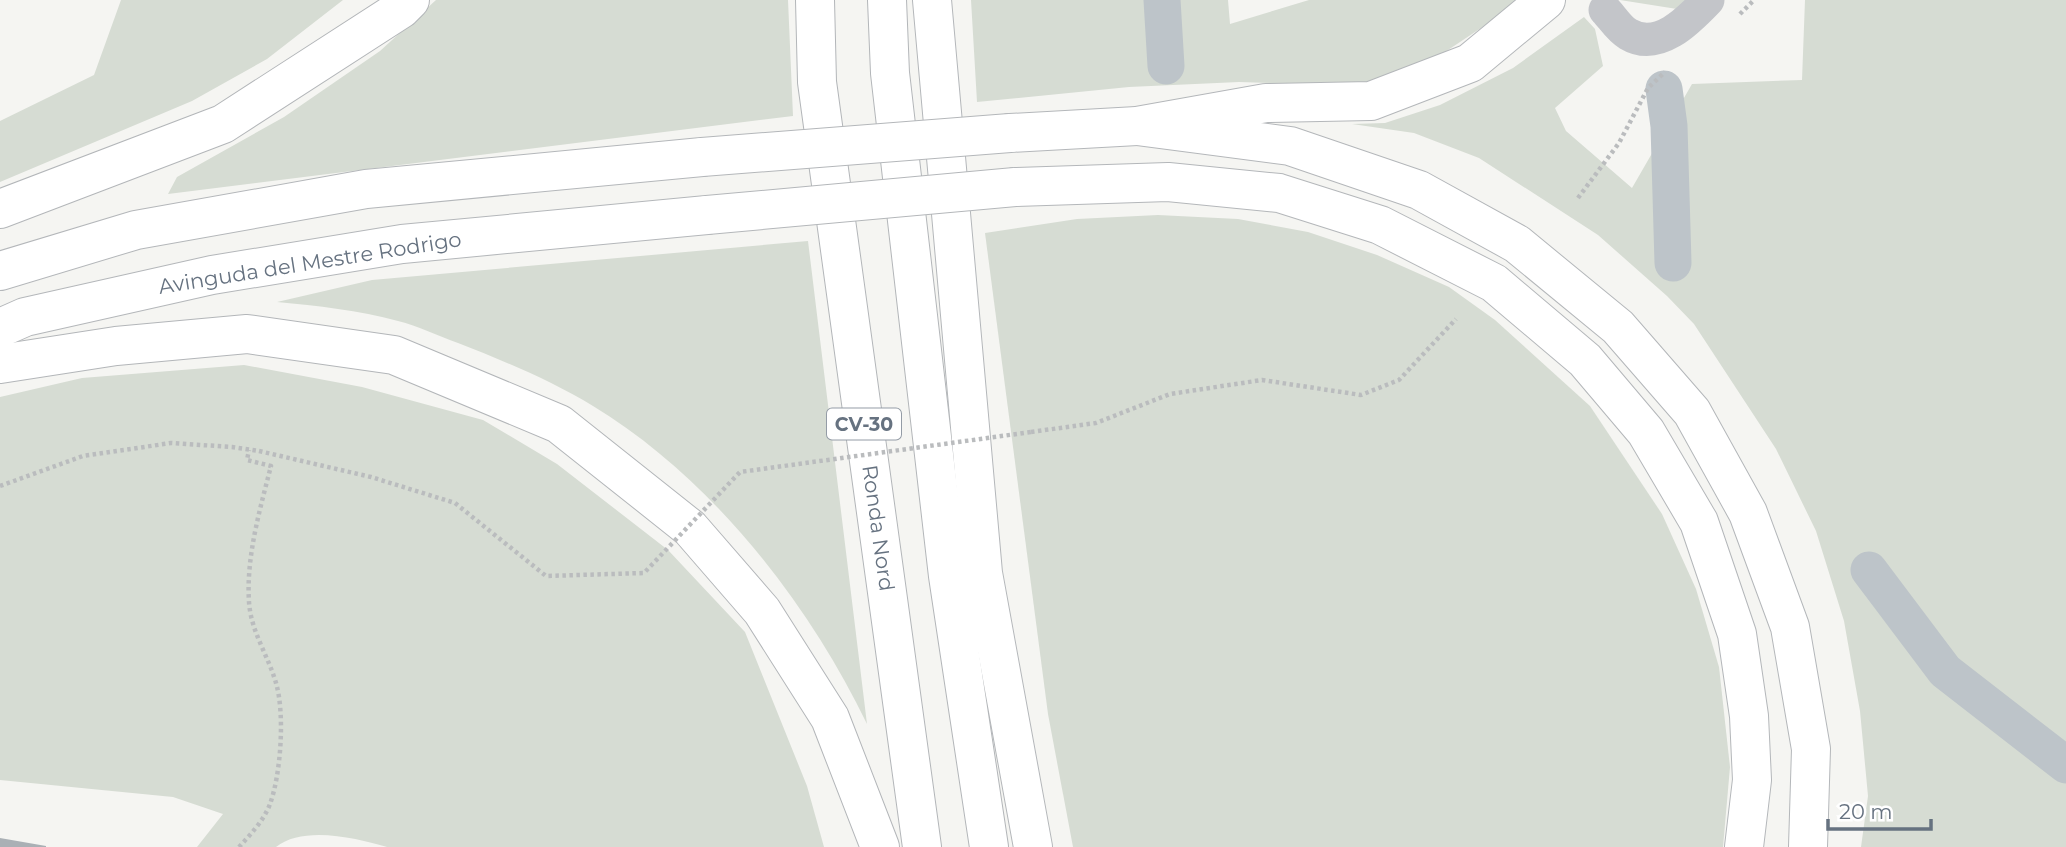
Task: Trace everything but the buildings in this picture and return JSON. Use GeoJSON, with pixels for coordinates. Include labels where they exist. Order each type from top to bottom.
{"type":"FeatureCollection","features":[{"type":"Feature","properties":{"kind":"main road"},"geometry":{"type":"LineString","coordinates":[[0,209],[223,124],[411,0]]}},
{"type":"Feature","properties":{"kind":"main road","name":"Ronda Nord"},"geometry":{"type":"LineString","coordinates":[[815,0],[817,82],[922,847]]}},
{"type":"Feature","properties":{"kind":"main road","name":"CV-30"},"geometry":{"type":"LineString","coordinates":[[887,0],[890,73],[947,576],[989,847]]}},
{"type":"Feature","properties":{"kind":"main road"},"geometry":{"type":"LineString","coordinates":[[932,0],[983,573],[1033,847]]}},
{"type":"Feature","properties":{"kind":"main road"},"geometry":{"type":"LineString","coordinates":[[0,271],[136,230],[366,189],[702,157],[1010,133],[1137,127],[1266,103],[1371,101],[1470,63],[1546,0]]}},
{"type":"Feature","properties":{"kind":"main road"},"geometry":{"type":"LineString","coordinates":[[1137,127],[1290,146],[1419,190],[1517,244],[1618,327],[1692,412],[1748,513],[1790,627],[1811,749],[1808,847]]}},
{"type":"Feature","properties":{"kind":"main road","name":"Avinguda del Mestre Rodrigo"},"geometry":{"type":"LineString","coordinates":[[0,328],[26,317],[212,275],[388,246],[1015,187],[1168,182],[1279,193],[1380,225],[1494,283],[1585,360],[1646,432],[1699,522],[1737,634],[1749,716],[1752,779],[1744,847]]}},
{"type":"Feature","properties":{"kind":"main road"},"geometry":{"type":"LineString","coordinates":[[0,364],[116,346],[247,334],[394,355],[559,424],[690,528],[762,611],[830,718],[880,847]]}},
{"type":"Feature","properties":{"kind":"street"},"geometry":{"type":"LineString","coordinates":[[1605,10],[1627,34],[1648,41],[1663,37],[1692,17],[1707,0]]}},
{"type":"Feature","properties":{"kind":"path"},"geometry":{"type":"LineString","coordinates":[[1578,198],[1619,143],[1648,88],[1673,64]]}},
{"type":"Feature","properties":{"kind":"path"},"geometry":{"type":"LineString","coordinates":[[0,486],[83,456],[159,444],[249,450],[371,477],[455,503],[546,576],[645,573],[740,472],[1096,423],[1170,394],[1262,380],[1361,395],[1399,380],[1456,319]]}},
{"type":"Feature","properties":{"kind":"path"},"geometry":{"type":"LineString","coordinates":[[240,847],[256,829],[270,804],[280,754],[282,712],[276,681],[255,632],[249,602],[251,553],[271,466],[247,460],[249,450]]}},
{"type":"Feature","properties":{"kind":"shaded area"},"geometry":{"type":"Polygon","coordinates":[[[121,0],[343,0],[267,59],[192,101],[0,182],[0,121],[94,75],[121,0]]]}},
{"type":"Feature","properties":{"kind":"shaded area"},"geometry":{"type":"Polygon","coordinates":[[[436,0],[788,0],[793,116],[168,194],[177,177],[284,117],[380,51],[436,0]]]}},
{"type":"Feature","properties":{"kind":"shaded area"},"geometry":{"type":"Polygon","coordinates":[[[971,0],[1228,0],[1230,24],[1309,0],[1523,0],[1445,52],[1399,77],[1350,87],[1308,88],[1239,82],[1129,87],[977,102],[971,0]]]}},
{"type":"Feature","properties":{"kind":"shaded area"},"geometry":{"type":"Polygon","coordinates":[[[1620,0],[1686,0],[1677,9],[1620,0]]]}},
{"type":"Feature","properties":{"kind":"shaded area"},"geometry":{"type":"Polygon","coordinates":[[[1805,0],[2066,0],[2066,847],[1861,847],[1868,796],[1860,711],[1844,621],[1816,531],[1776,449],[1694,324],[1667,296],[1598,235],[1479,158],[1414,133],[1352,124],[1385,123],[1440,105],[1513,68],[1584,17],[1595,29],[1603,66],[1555,108],[1566,131],[1632,188],[1692,84],[1802,80],[1805,0]]]}},
{"type":"Feature","properties":{"kind":"shaded area"},"geometry":{"type":"Polygon","coordinates":[[[1158,215],[1238,219],[1308,232],[1377,255],[1449,287],[1495,320],[1590,406],[1662,514],[1696,589],[1719,667],[1730,767],[1723,847],[1073,847],[1048,714],[985,233],[1077,219],[1158,215]]]}},
{"type":"Feature","properties":{"kind":"shaded area"},"geometry":{"type":"Polygon","coordinates":[[[808,241],[867,724],[816,632],[752,546],[716,505],[677,468],[636,435],[593,406],[544,379],[420,328],[368,314],[277,302],[372,280],[808,241]]]}},
{"type":"Feature","properties":{"kind":"shaded area"},"geometry":{"type":"Polygon","coordinates":[[[244,365],[362,387],[483,420],[557,464],[668,550],[745,632],[807,786],[824,847],[387,847],[346,837],[315,835],[287,840],[276,847],[197,847],[223,814],[173,797],[0,780],[0,397],[82,378],[244,365]]]}},
{"type":"Feature","properties":{"kind":"waterway"},"geometry":{"type":"LineString","coordinates":[[1162,0],[1166,66]]}},
{"type":"Feature","properties":{"kind":"waterway"},"geometry":{"type":"LineString","coordinates":[[1664,89],[1669,126],[1673,263]]}},
{"type":"Feature","properties":{"kind":"waterway"},"geometry":{"type":"LineString","coordinates":[[1869,570],[1945,671],[2066,765]]}}]}
